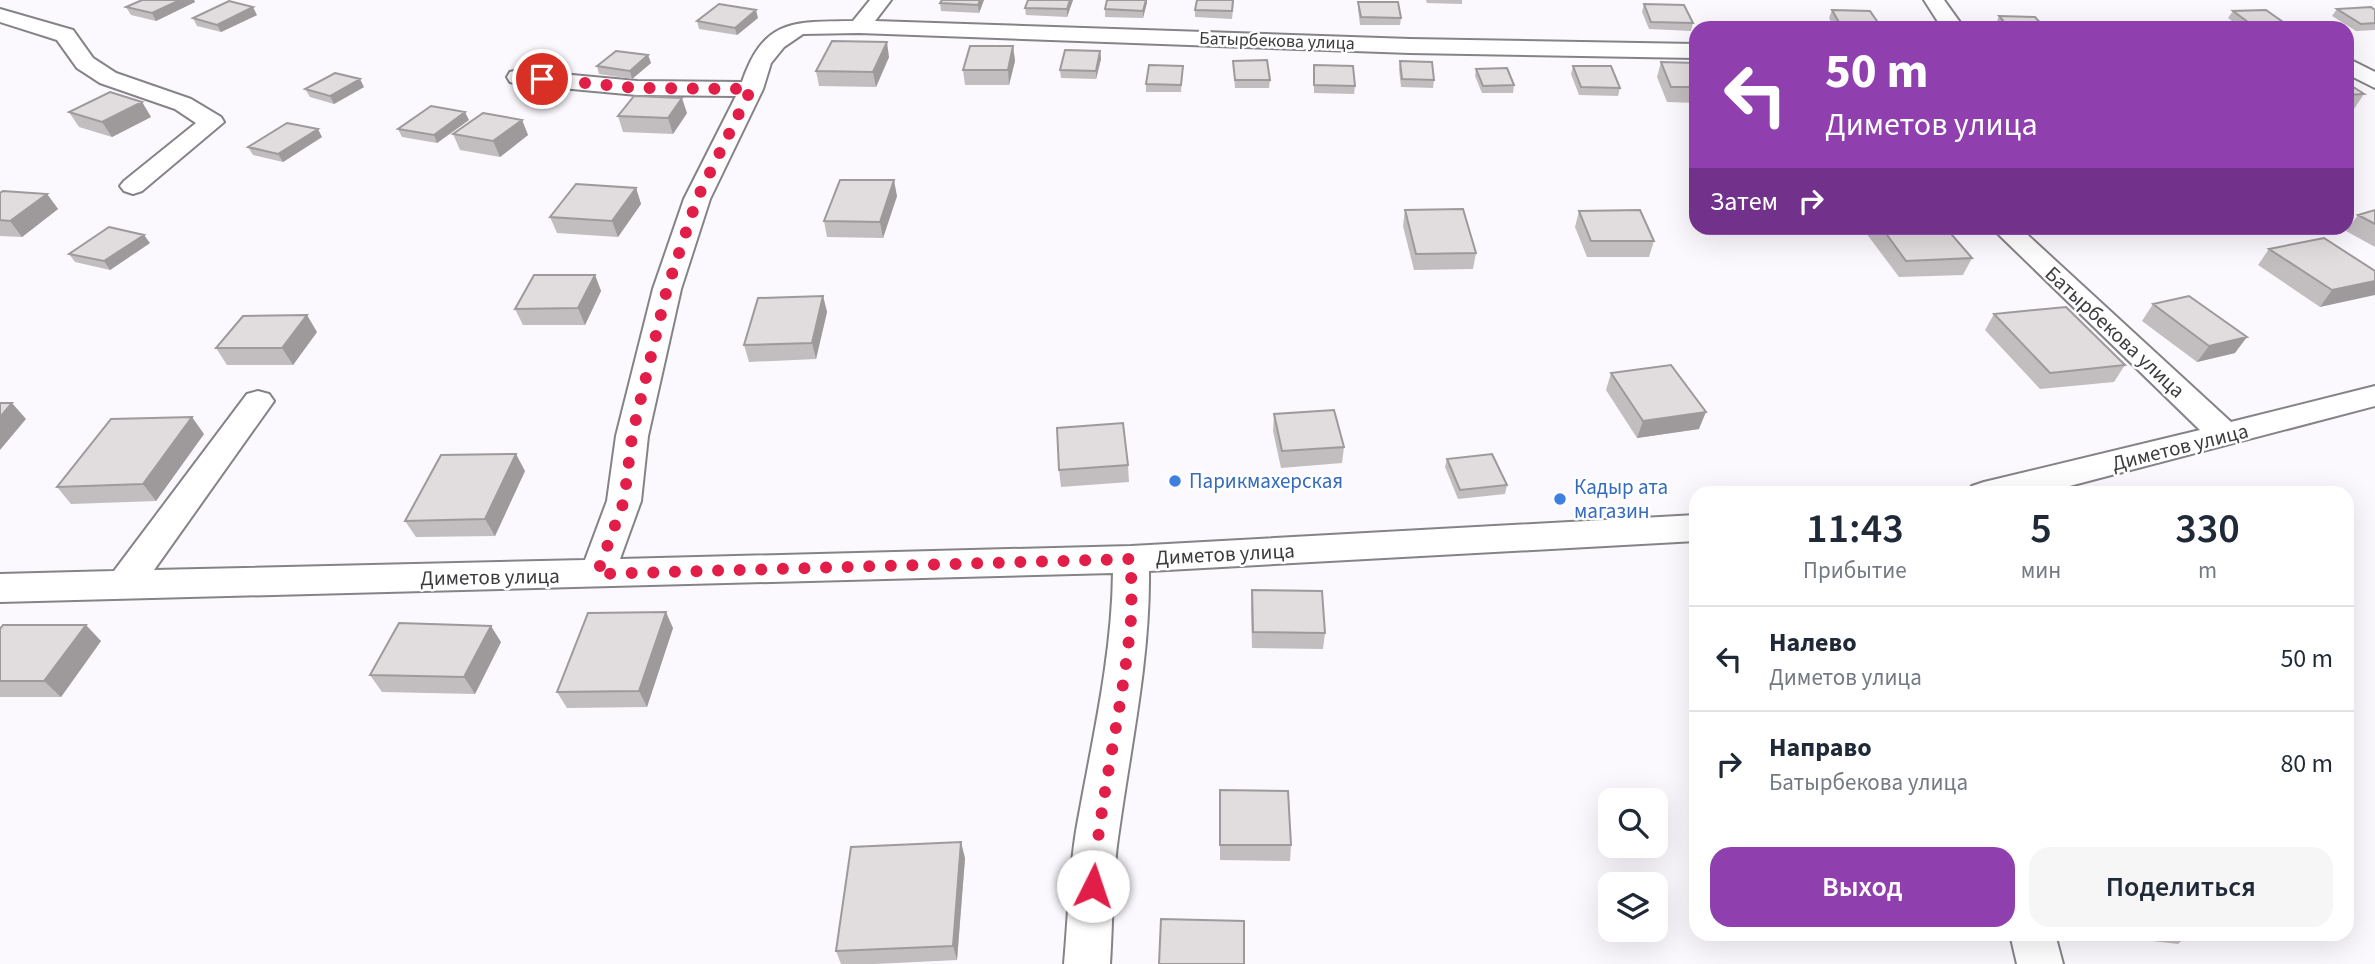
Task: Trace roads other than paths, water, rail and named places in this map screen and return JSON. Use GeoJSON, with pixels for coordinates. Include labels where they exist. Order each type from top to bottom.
{"type":"FeatureCollection","features":[{"type":"Feature","properties":{"kind":"street"},"geometry":{"type":"LineString","coordinates":[[859,27],[881,0]]}},
{"type":"Feature","properties":{"kind":"street"},"geometry":{"type":"LineString","coordinates":[[1934,0],[1948,21]]}},
{"type":"Feature","properties":{"kind":"street"},"geometry":{"type":"LineString","coordinates":[[0,15],[65,35],[85,63],[108,78],[183,104],[212,122],[134,186]]}},
{"type":"Feature","properties":{"kind":"street","name":"Батырбекова улица"},"geometry":{"type":"LineString","coordinates":[[597,574],[624,501],[632,436],[667,289],[697,199],[751,89],[760,62],[776,42],[798,27],[1396,46],[1689,51]]}},
{"type":"Feature","properties":{"kind":"street"},"geometry":{"type":"LineString","coordinates":[[2354,69],[2375,81]]}},
{"type":"Feature","properties":{"kind":"street"},"geometry":{"type":"LineString","coordinates":[[518,77],[637,88],[751,89]]}},
{"type":"Feature","properties":{"kind":"street","name":"Батырбекова улица"},"geometry":{"type":"LineString","coordinates":[[2012,235],[2227,436]]}},
{"type":"Feature","properties":{"kind":"street","name":"Диметов улица"},"geometry":{"type":"LineString","coordinates":[[2020,486],[2227,436],[2375,396]]}},
{"type":"Feature","properties":{"kind":"street"},"geometry":{"type":"LineString","coordinates":[[124,585],[258,401]]}},
{"type":"Feature","properties":{"kind":"street","name":"Диметов улица"},"geometry":{"type":"LineString","coordinates":[[0,588],[1131,559],[1689,528]]}},
{"type":"Feature","properties":{"kind":"street"},"geometry":{"type":"LineString","coordinates":[[1087,964],[1097,834],[1120,703],[1131,618],[1131,559]]}},
{"type":"Feature","properties":{"kind":"street"},"geometry":{"type":"LineString","coordinates":[[2034,941],[2040,964]]}},
{"type":"Feature","properties":{"kind":"place","name":"Парикмахерская"},"geometry":{"type":"Point","coordinates":[1175,481]}},
{"type":"Feature","properties":{"kind":"place","name":"Кадыр ата магазин"},"geometry":{"type":"Point","coordinates":[1560,499]}}]}
